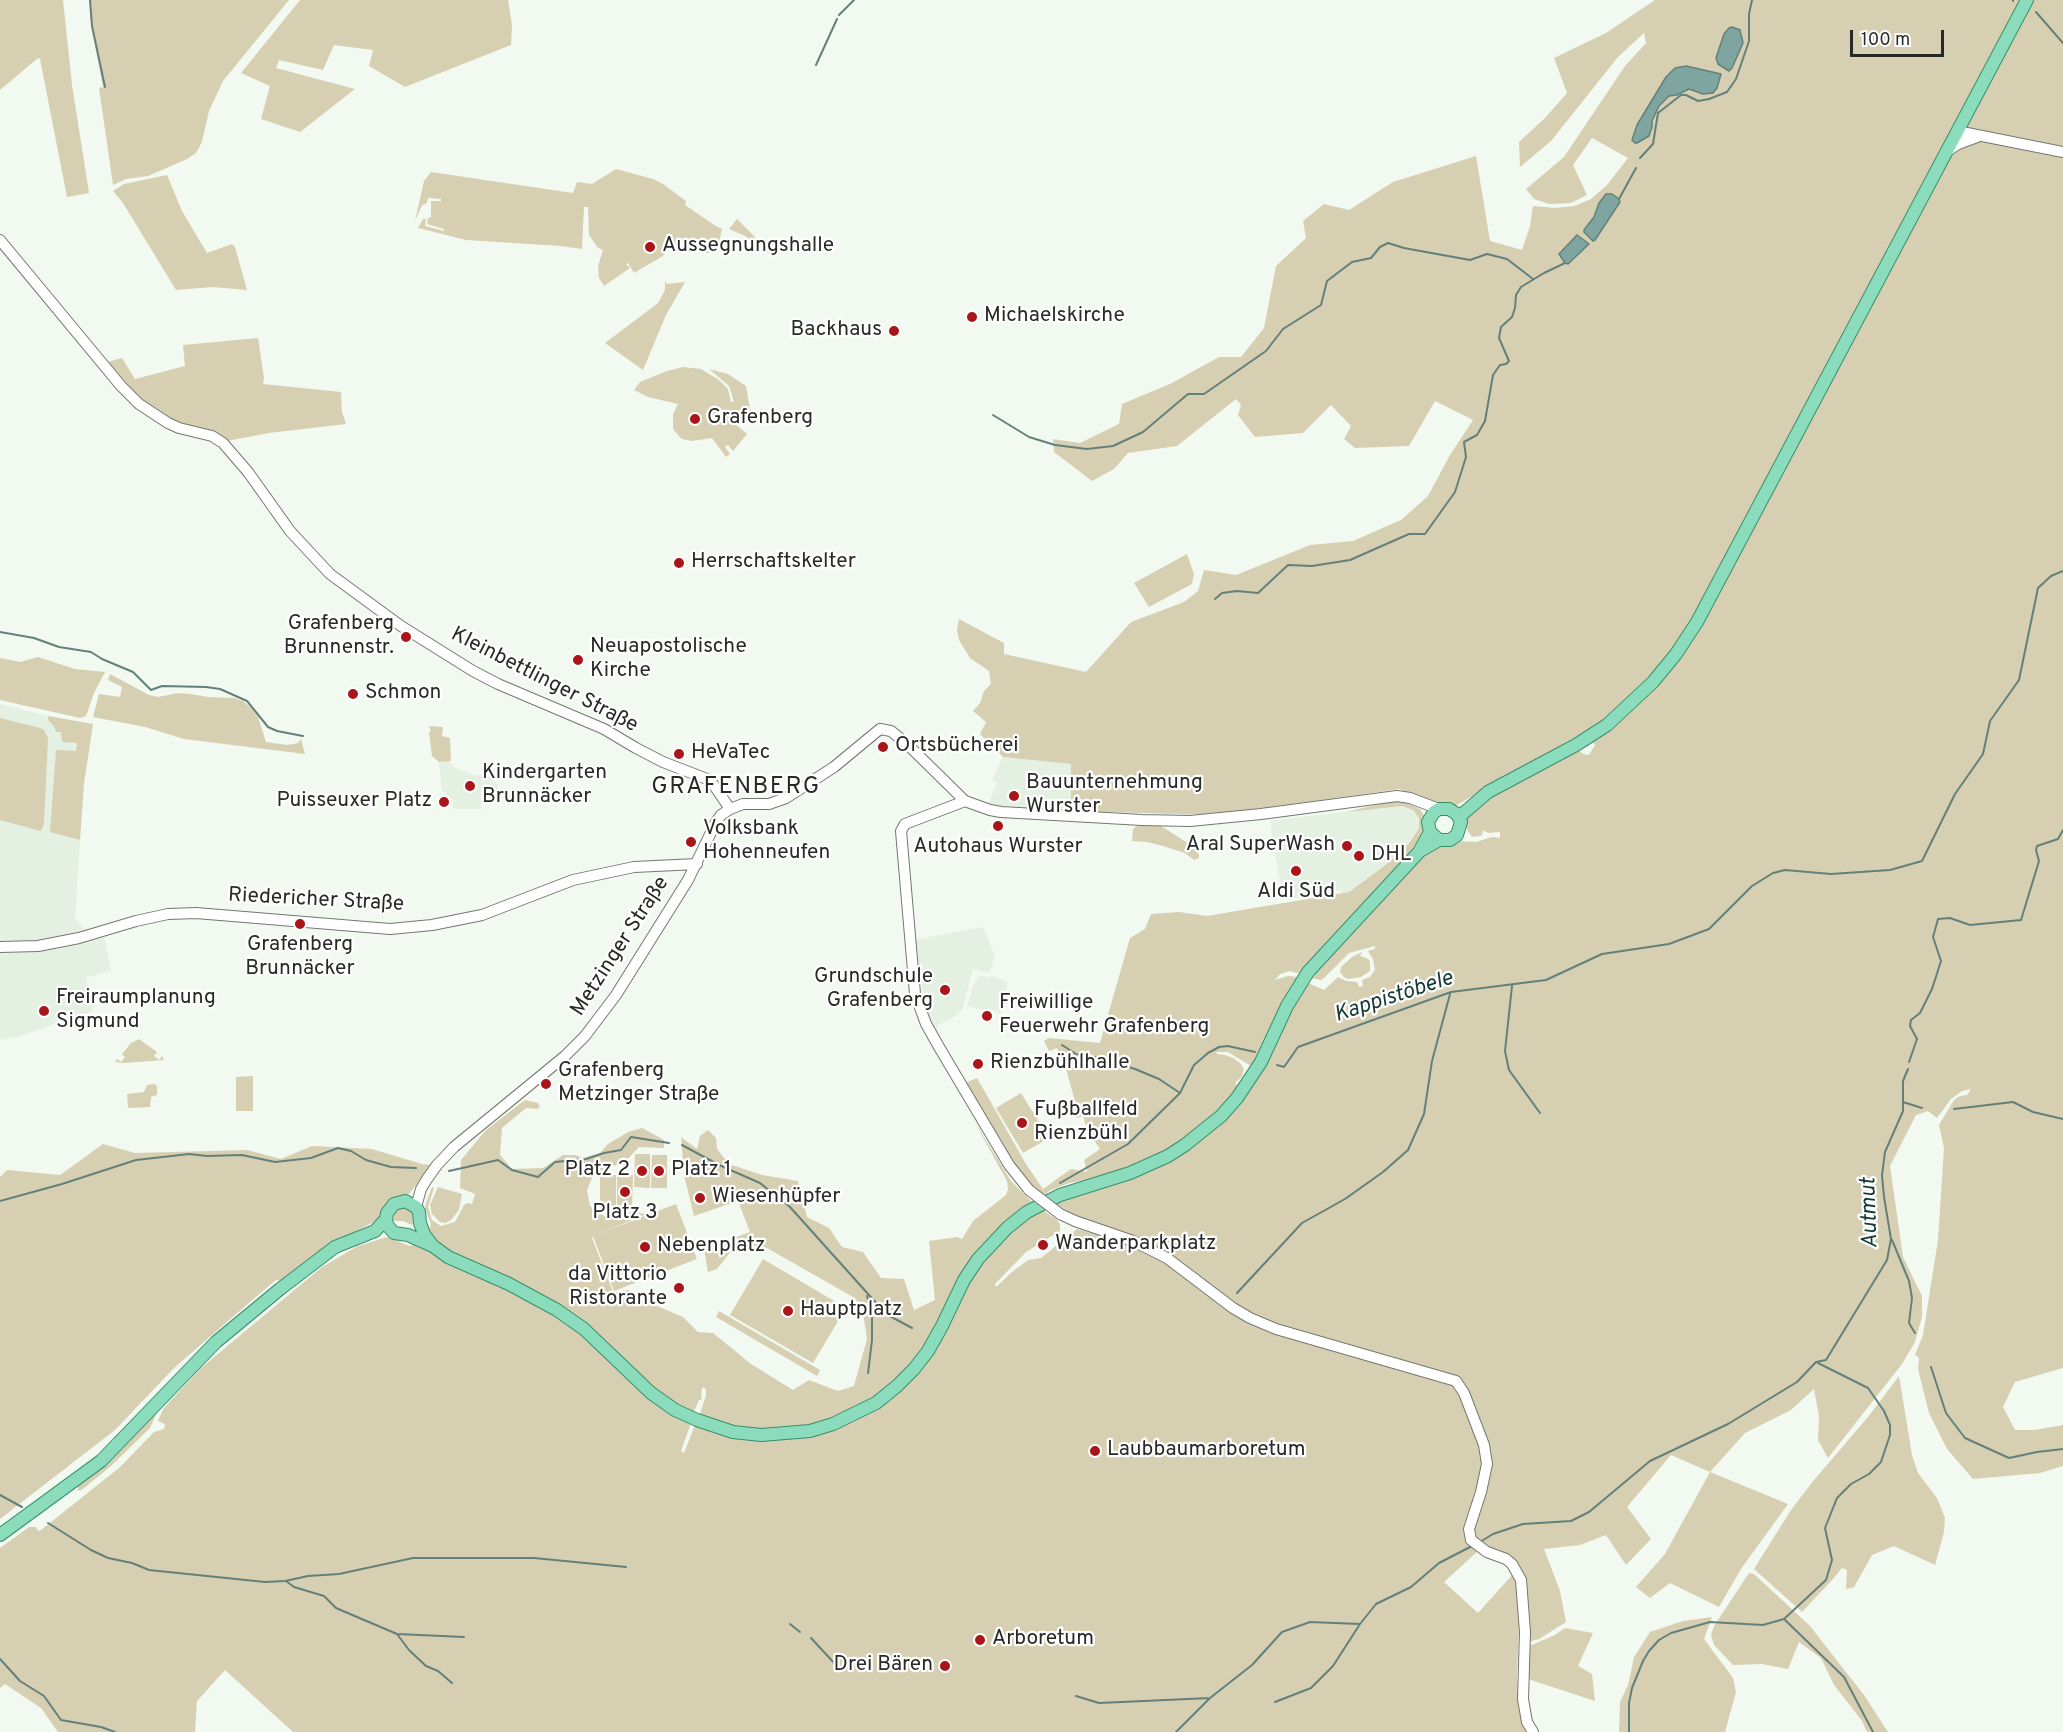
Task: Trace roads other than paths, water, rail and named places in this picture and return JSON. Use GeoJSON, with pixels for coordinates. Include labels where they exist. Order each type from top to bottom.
{"type":"FeatureCollection","features":[{"type":"Feature","properties":{"kind":"main road"},"geometry":{"type":"LineString","coordinates":[[1457,814],[1522,772],[1576,745],[1607,725],[1653,682],[1676,654],[1697,622],[2027,0]]}},
{"type":"Feature","properties":{"kind":"main road"},"geometry":{"type":"LineString","coordinates":[[1449,809],[1457,814],[1461,828],[1457,835],[1450,840],[1434,836],[1428,827],[1434,813],[1449,809]]}},
{"type":"Feature","properties":{"kind":"main road"},"geometry":{"type":"LineString","coordinates":[[433,1246],[424,1234],[419,1212],[411,1204],[399,1202],[390,1208],[388,1224],[398,1235],[408,1235],[433,1246],[448,1257],[508,1284],[557,1310],[584,1329],[651,1394],[675,1410],[733,1432],[761,1435],[810,1431],[833,1424],[876,1403],[914,1369],[928,1351],[973,1266],[996,1238],[1027,1212],[1060,1195],[1130,1173],[1168,1156],[1203,1132],[1221,1116],[1237,1098],[1261,1062],[1308,972],[1434,836]]}},
{"type":"Feature","properties":{"kind":"main road"},"geometry":{"type":"LineString","coordinates":[[408,1235],[420,1223]]}},
{"type":"Feature","properties":{"kind":"main road"},"geometry":{"type":"LineString","coordinates":[[0,1534],[101,1461],[216,1342],[280,1289],[335,1247],[375,1232],[388,1224]]}},
{"type":"Feature","properties":{"kind":"street"},"geometry":{"type":"LineString","coordinates":[[1957,131],[2063,152]]}},
{"type":"Feature","properties":{"kind":"street"},"geometry":{"type":"LineString","coordinates":[[1946,152],[1978,136]]}},
{"type":"Feature","properties":{"kind":"street","name":"Kleinbettlinger Straße"},"geometry":{"type":"LineString","coordinates":[[0,240],[121,386],[139,404],[168,423],[179,429],[218,439],[248,472],[290,531],[330,574],[401,626],[498,684],[604,729],[663,762],[707,779],[730,809]]}},
{"type":"Feature","properties":{"kind":"street"},"geometry":{"type":"LineString","coordinates":[[730,809],[743,804],[769,804],[786,798],[834,767],[880,729],[891,731],[907,744],[965,801],[1001,812],[1175,821],[1261,814],[1396,796],[1420,801],[1434,813]]}},
{"type":"Feature","properties":{"kind":"street"},"geometry":{"type":"LineString","coordinates":[[965,801],[903,826],[901,831],[915,994],[920,1010],[972,1105],[1009,1165],[1029,1190],[1060,1214],[1133,1241],[1167,1258],[1233,1308],[1276,1329],[1456,1381],[1464,1393],[1484,1445],[1487,1464],[1469,1529],[1472,1540],[1487,1552],[1506,1559],[1512,1564],[1521,1580],[1525,1622],[1523,1699],[1527,1722],[1533,1732]]}},
{"type":"Feature","properties":{"kind":"street","name":"Metzinger Straße"},"geometry":{"type":"LineString","coordinates":[[411,1204],[437,1165],[454,1147],[565,1056],[585,1036],[616,995],[697,864],[716,822],[730,809]]}},
{"type":"Feature","properties":{"kind":"street","name":"Riedericher Straße"},"geometry":{"type":"LineString","coordinates":[[0,947],[48,944],[168,914],[196,913],[390,929],[432,925],[482,915],[573,880],[634,867],[697,864]]}},
{"type":"Feature","properties":{"kind":"water"},"geometry":{"type":"Polygon","coordinates":[[[1732,27],[1740,30],[1743,43],[1729,71],[1718,64],[1716,58],[1724,34],[1732,27]]]}},
{"type":"Feature","properties":{"kind":"water"},"geometry":{"type":"Polygon","coordinates":[[[1686,66],[1721,74],[1717,88],[1713,93],[1703,94],[1689,89],[1669,96],[1659,106],[1652,121],[1649,136],[1635,143],[1632,140],[1637,125],[1666,77],[1675,68],[1686,66]]]}},
{"type":"Feature","properties":{"kind":"water"},"geometry":{"type":"Polygon","coordinates":[[[1606,194],[1612,194],[1620,202],[1593,241],[1584,230],[1606,194]]]}},
{"type":"Feature","properties":{"kind":"water"},"geometry":{"type":"Polygon","coordinates":[[[1577,235],[1589,244],[1568,264],[1565,263],[1559,254],[1577,235]]]}},
{"type":"Feature","properties":{"kind":"waterway"},"geometry":{"type":"LineString","coordinates":[[90,0],[92,26],[105,87]]}},
{"type":"Feature","properties":{"kind":"waterway"},"geometry":{"type":"LineString","coordinates":[[839,15],[854,0]]}},
{"type":"Feature","properties":{"kind":"waterway"},"geometry":{"type":"LineString","coordinates":[[1640,158],[1653,144],[1658,113],[1681,95],[1698,101],[1727,92],[1736,79],[1749,41],[1749,14],[1752,0]]}},
{"type":"Feature","properties":{"kind":"waterway","name":"Autmut"},"geometry":{"type":"LineString","coordinates":[[2036,12],[2063,43]]}},
{"type":"Feature","properties":{"kind":"waterway"},"geometry":{"type":"LineString","coordinates":[[816,65],[837,19]]}},
{"type":"Feature","properties":{"kind":"waterway"},"geometry":{"type":"LineString","coordinates":[[1619,199],[1636,168]]}},
{"type":"Feature","properties":{"kind":"waterway"},"geometry":{"type":"LineString","coordinates":[[993,415],[1029,437],[1055,445],[1087,449],[1113,446],[1143,432],[1188,394],[1204,394],[1266,351],[1283,329],[1321,305],[1327,281],[1352,262],[1371,258],[1380,247],[1388,243],[1470,260],[1487,254],[1507,259],[1533,279]]}},
{"type":"Feature","properties":{"kind":"waterway"},"geometry":{"type":"LineString","coordinates":[[1215,599],[1222,593],[1237,591],[1258,593],[1288,565],[1312,566],[1350,560],[1409,534],[1425,534],[1455,492],[1466,457],[1464,442],[1477,435],[1485,421],[1493,375],[1500,365],[1509,361],[1499,338],[1501,327],[1512,317],[1516,295],[1521,287],[1565,263]]}},
{"type":"Feature","properties":{"kind":"waterway","name":"Kappistöbele"},"geometry":{"type":"LineString","coordinates":[[1277,1065],[1284,1067],[1298,1047],[1451,992],[1546,980],[1602,954],[1669,944],[1709,929],[1752,886],[1773,873],[1785,870],[1831,874],[1890,870],[1922,861],[1955,794],[1983,754],[1990,721],[2019,680],[2038,588],[2051,576],[2063,571]]}},
{"type":"Feature","properties":{"kind":"waterway"},"geometry":{"type":"LineString","coordinates":[[0,632],[34,638],[59,647],[91,652],[133,672],[151,690],[162,686],[220,689],[247,701],[268,727],[303,736]]}},
{"type":"Feature","properties":{"kind":"waterway","name":"Autmut"},"geometry":{"type":"LineString","coordinates":[[1909,1062],[1917,1039],[1910,1026],[1911,1020],[1920,1013],[1932,989],[1941,961],[1933,937],[1938,919],[1950,918],[1970,925],[2021,920],[2039,861],[2037,846],[2058,839],[2063,830]]}},
{"type":"Feature","properties":{"kind":"waterway"},"geometry":{"type":"LineString","coordinates":[[1512,986],[1505,1051],[1509,1070],[1540,1113]]}},
{"type":"Feature","properties":{"kind":"waterway"},"geometry":{"type":"LineString","coordinates":[[1237,1293],[1302,1223],[1345,1199],[1383,1172],[1408,1150],[1424,1114],[1432,1061],[1450,994]]}},
{"type":"Feature","properties":{"kind":"waterway","name":"Kappistöbele"},"geometry":{"type":"LineString","coordinates":[[1062,1045],[1076,1054],[1102,1058],[1135,1069],[1159,1079],[1180,1093]]}},
{"type":"Feature","properties":{"kind":"waterway","name":"Kappistöbele"},"geometry":{"type":"LineString","coordinates":[[1060,1183],[1128,1144],[1180,1093],[1194,1065],[1208,1053],[1219,1047],[1228,1046],[1255,1052]]}},
{"type":"Feature","properties":{"kind":"waterway"},"geometry":{"type":"LineString","coordinates":[[1480,1542],[1493,1534],[1523,1524],[1571,1521],[1589,1512],[1650,1461],[1728,1424],[1797,1382],[1816,1362],[1826,1360],[1887,1260],[1891,1239],[1882,1175],[1885,1152],[1903,1111],[1903,1081],[1908,1069]]}},
{"type":"Feature","properties":{"kind":"waterway"},"geometry":{"type":"LineString","coordinates":[[1903,1102],[1922,1108]]}},
{"type":"Feature","properties":{"kind":"waterway"},"geometry":{"type":"LineString","coordinates":[[1954,1109],[2013,1102],[2033,1112],[2063,1119]]}},
{"type":"Feature","properties":{"kind":"waterway"},"geometry":{"type":"LineString","coordinates":[[449,1171],[498,1160],[512,1170],[538,1177],[555,1162],[586,1159],[621,1150],[631,1137],[669,1143]]}},
{"type":"Feature","properties":{"kind":"waterway"},"geometry":{"type":"LineString","coordinates":[[682,1145],[760,1183],[790,1207],[886,1314],[912,1328]]}},
{"type":"Feature","properties":{"kind":"waterway"},"geometry":{"type":"LineString","coordinates":[[0,1201],[136,1160],[189,1154],[242,1155],[275,1162],[311,1158],[338,1148],[351,1151],[366,1160],[391,1167],[416,1168]]}},
{"type":"Feature","properties":{"kind":"waterway"},"geometry":{"type":"LineString","coordinates":[[1892,1240],[1909,1281],[1912,1298],[1909,1323],[1915,1333]]}},
{"type":"Feature","properties":{"kind":"waterway"},"geometry":{"type":"LineString","coordinates":[[867,1296],[872,1313],[868,1373]]}},
{"type":"Feature","properties":{"kind":"waterway","name":"Autmut"},"geometry":{"type":"LineString","coordinates":[[1629,1732],[1629,1703],[1632,1688],[1643,1661],[1659,1640],[1671,1633],[1710,1622],[1763,1625],[1784,1619],[1826,1580],[1832,1560],[1825,1528],[1837,1498],[1851,1484],[1869,1474],[1881,1462],[1890,1435],[1890,1425],[1884,1411],[1868,1388],[1818,1363]]}},
{"type":"Feature","properties":{"kind":"waterway"},"geometry":{"type":"LineString","coordinates":[[1931,1367],[1946,1413],[1965,1438],[2009,1458],[2063,1449]]}},
{"type":"Feature","properties":{"kind":"waterway"},"geometry":{"type":"LineString","coordinates":[[0,1495],[22,1507]]}},
{"type":"Feature","properties":{"kind":"waterway"},"geometry":{"type":"LineString","coordinates":[[48,1523],[108,1558],[132,1563],[149,1570],[265,1582],[339,1574],[413,1558],[534,1558],[626,1567]]}},
{"type":"Feature","properties":{"kind":"waterway"},"geometry":{"type":"LineString","coordinates":[[1275,1702],[1311,1688],[1333,1666],[1376,1604],[1411,1587],[1439,1563],[1472,1546]]}},
{"type":"Feature","properties":{"kind":"waterway"},"geometry":{"type":"LineString","coordinates":[[286,1581],[294,1587],[324,1596],[336,1608],[397,1634],[464,1637]]}},
{"type":"Feature","properties":{"kind":"waterway"},"geometry":{"type":"LineString","coordinates":[[1784,1619],[1844,1677],[1873,1732]]}},
{"type":"Feature","properties":{"kind":"waterway"},"geometry":{"type":"LineString","coordinates":[[1076,1696],[1099,1703],[1210,1698],[1252,1665],[1282,1632],[1310,1622],[1360,1624]]}},
{"type":"Feature","properties":{"kind":"waterway"},"geometry":{"type":"LineString","coordinates":[[790,1624],[800,1632]]}},
{"type":"Feature","properties":{"kind":"waterway"},"geometry":{"type":"LineString","coordinates":[[397,1634],[409,1650],[426,1666],[438,1671],[452,1683]]}},
{"type":"Feature","properties":{"kind":"waterway"},"geometry":{"type":"LineString","coordinates":[[811,1638],[836,1665]]}},
{"type":"Feature","properties":{"kind":"waterway"},"geometry":{"type":"LineString","coordinates":[[0,1659],[20,1681],[44,1696],[61,1720],[101,1727],[115,1732]]}},
{"type":"Feature","properties":{"kind":"waterway"},"geometry":{"type":"LineString","coordinates":[[1176,1732],[1210,1698]]}},
{"type":"Feature","properties":{"kind":"place","name":"Aussegnungshalle"},"geometry":{"type":"Point","coordinates":[650,247]}},
{"type":"Feature","properties":{"kind":"place","name":"Michaelskirche"},"geometry":{"type":"Point","coordinates":[972,317]}},
{"type":"Feature","properties":{"kind":"place","name":"Backhaus"},"geometry":{"type":"Point","coordinates":[894,331]}},
{"type":"Feature","properties":{"kind":"place","name":"Grafenberg"},"geometry":{"type":"Point","coordinates":[695,419]}},
{"type":"Feature","properties":{"kind":"place","name":"Herrschaftskelter"},"geometry":{"type":"Point","coordinates":[679,563]}},
{"type":"Feature","properties":{"kind":"place","name":"Grafenberg Brunnenstr."},"geometry":{"type":"Point","coordinates":[406,637]}},
{"type":"Feature","properties":{"kind":"place","name":"Neuapostolische Kirche"},"geometry":{"type":"Point","coordinates":[578,660]}},
{"type":"Feature","properties":{"kind":"place","name":"Schmon"},"geometry":{"type":"Point","coordinates":[353,694]}},
{"type":"Feature","properties":{"kind":"place","name":"Ortsbücherei"},"geometry":{"type":"Point","coordinates":[883,747]}},
{"type":"Feature","properties":{"kind":"place","name":"HeVaTec"},"geometry":{"type":"Point","coordinates":[679,754]}},
{"type":"Feature","properties":{"kind":"place","name":"Kindergarten Brunnäcker"},"geometry":{"type":"Point","coordinates":[470,786]}},
{"type":"Feature","properties":{"kind":"place","name":"Bauunternehmung Wurster"},"geometry":{"type":"Point","coordinates":[1014,796]}},
{"type":"Feature","properties":{"kind":"place","name":"Puisseuxer Platz"},"geometry":{"type":"Point","coordinates":[444,802]}},
{"type":"Feature","properties":{"kind":"place","name":"Autohaus Wurster"},"geometry":{"type":"Point","coordinates":[998,826]}},
{"type":"Feature","properties":{"kind":"place","name":"Volksbank Hohenneufen"},"geometry":{"type":"Point","coordinates":[691,842]}},
{"type":"Feature","properties":{"kind":"place","name":"Aral SuperWash"},"geometry":{"type":"Point","coordinates":[1347,846]}},
{"type":"Feature","properties":{"kind":"place","name":"DHL"},"geometry":{"type":"Point","coordinates":[1359,856]}},
{"type":"Feature","properties":{"kind":"place","name":"Aldi Süd"},"geometry":{"type":"Point","coordinates":[1296,871]}},
{"type":"Feature","properties":{"kind":"place","name":"Grafenberg Brunnäcker"},"geometry":{"type":"Point","coordinates":[300,924]}},
{"type":"Feature","properties":{"kind":"place","name":"Grundschule Grafenberg"},"geometry":{"type":"Point","coordinates":[945,990]}},
{"type":"Feature","properties":{"kind":"place","name":"Freiraumplanung Sigmund"},"geometry":{"type":"Point","coordinates":[44,1011]}},
{"type":"Feature","properties":{"kind":"place","name":"Freiwillige Feuerwehr Grafenberg"},"geometry":{"type":"Point","coordinates":[987,1016]}},
{"type":"Feature","properties":{"kind":"place","name":"Rienzbühlhalle"},"geometry":{"type":"Point","coordinates":[978,1064]}},
{"type":"Feature","properties":{"kind":"place","name":"Grafenberg Metzinger Straße"},"geometry":{"type":"Point","coordinates":[546,1084]}},
{"type":"Feature","properties":{"kind":"place","name":"Fußballfeld Rienzbühl"},"geometry":{"type":"Point","coordinates":[1022,1123]}},
{"type":"Feature","properties":{"kind":"place","name":"Platz 2"},"geometry":{"type":"Point","coordinates":[642,1171]}},
{"type":"Feature","properties":{"kind":"place","name":"Platz 1"},"geometry":{"type":"Point","coordinates":[659,1171]}},
{"type":"Feature","properties":{"kind":"place","name":"Platz 3"},"geometry":{"type":"Point","coordinates":[625,1192]}},
{"type":"Feature","properties":{"kind":"place","name":"Wiesenhüpfer"},"geometry":{"type":"Point","coordinates":[700,1198]}},
{"type":"Feature","properties":{"kind":"place","name":"Wanderparkplatz"},"geometry":{"type":"Point","coordinates":[1043,1245]}},
{"type":"Feature","properties":{"kind":"place","name":"Nebenplatz"},"geometry":{"type":"Point","coordinates":[645,1247]}},
{"type":"Feature","properties":{"kind":"place","name":"da Vittorio Ristorante"},"geometry":{"type":"Point","coordinates":[679,1288]}},
{"type":"Feature","properties":{"kind":"place","name":"Hauptplatz"},"geometry":{"type":"Point","coordinates":[788,1311]}},
{"type":"Feature","properties":{"kind":"place","name":"Laubbaumarboretum"},"geometry":{"type":"Point","coordinates":[1095,1451]}},
{"type":"Feature","properties":{"kind":"place","name":"Arboretum"},"geometry":{"type":"Point","coordinates":[980,1640]}},
{"type":"Feature","properties":{"kind":"place","name":"Drei Bären"},"geometry":{"type":"Point","coordinates":[945,1666]}},
{"type":"Feature","properties":{"kind":"district","name":"GRAFENBERG"},"geometry":{"type":"Point","coordinates":[736,788]}}]}
